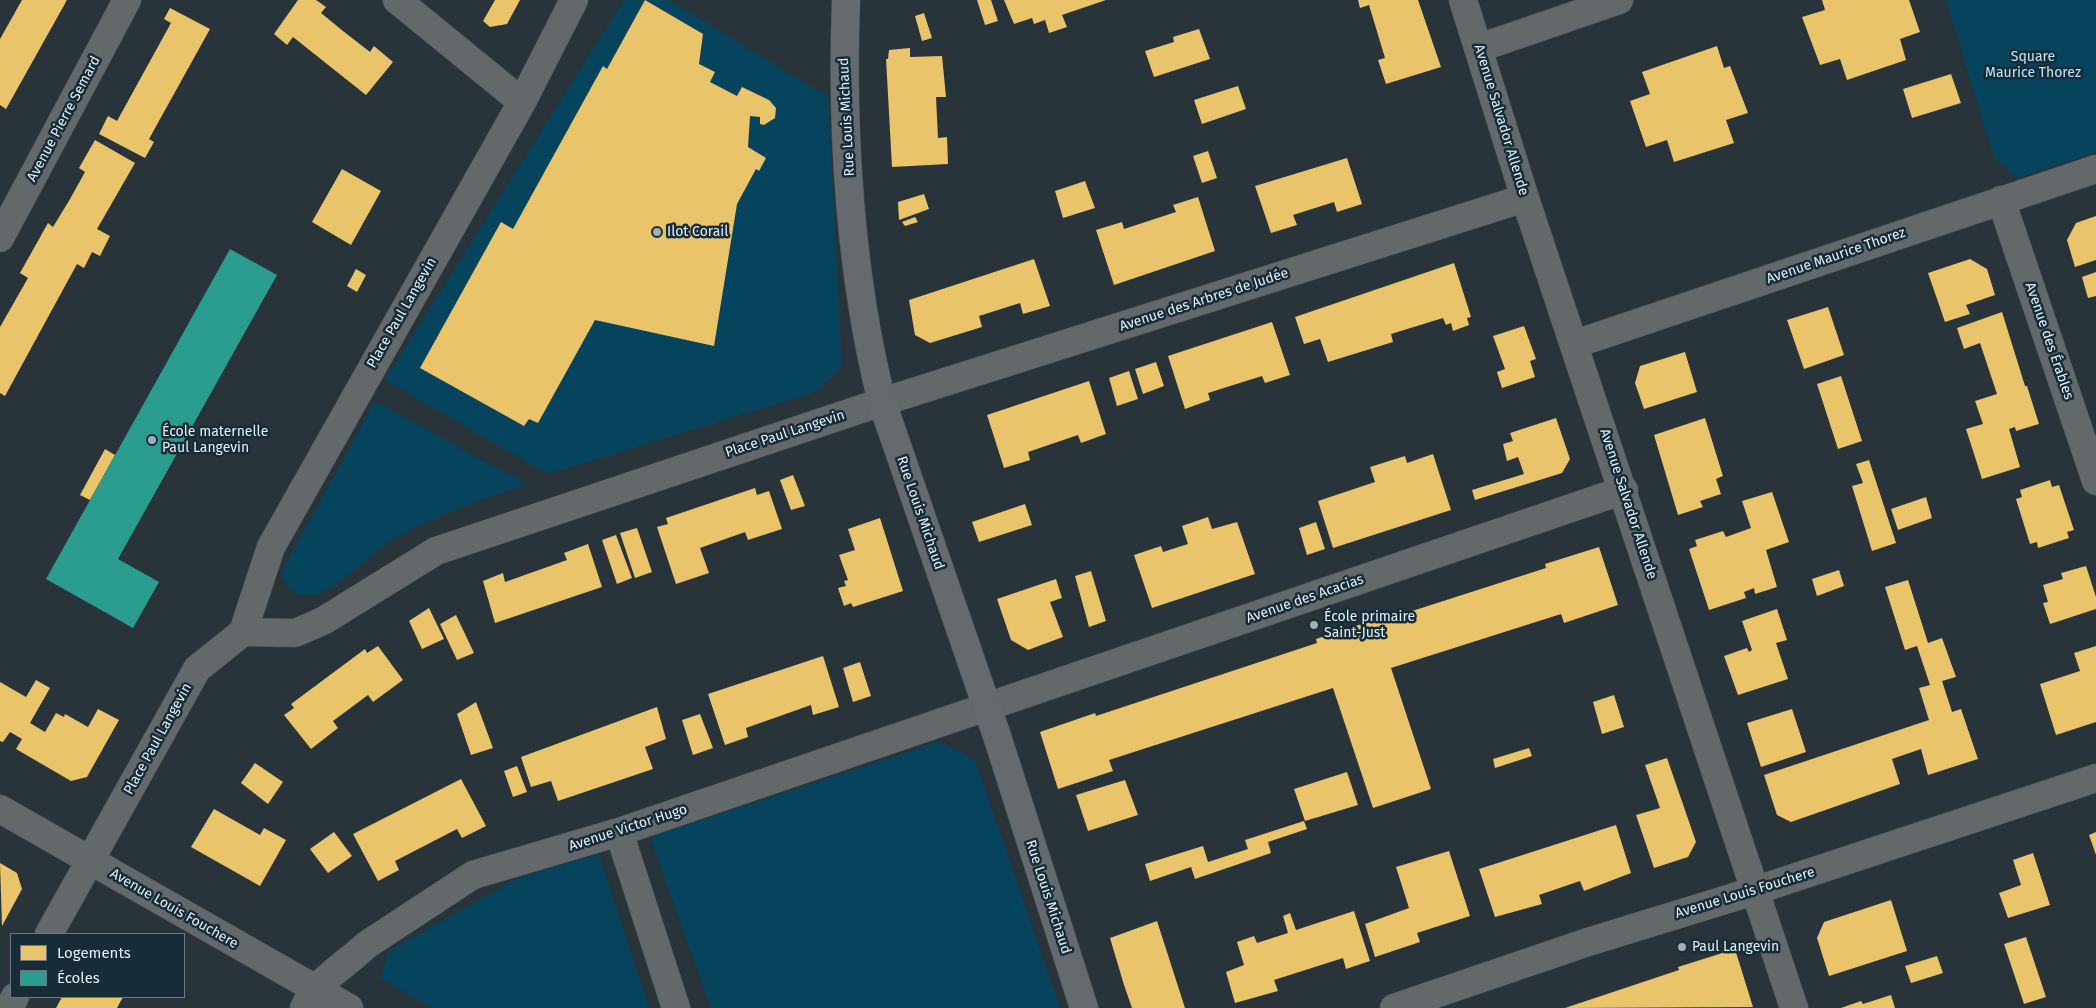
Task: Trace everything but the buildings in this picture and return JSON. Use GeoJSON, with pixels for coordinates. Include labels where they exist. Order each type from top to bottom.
{"type":"FeatureCollection","features":[{"type":"Feature","properties":{"kind":"street","name":"Avenue Pierre Semard"},"geometry":{"type":"LineString","coordinates":[[0,238],[127,0]]}},
{"type":"Feature","properties":{"kind":"street"},"geometry":{"type":"LineString","coordinates":[[397,0],[522,102]]}},
{"type":"Feature","properties":{"kind":"street","name":"Place Paul Langevin"},"geometry":{"type":"LineString","coordinates":[[50,933],[197,669],[244,632],[271,547],[522,102],[574,0]]}},
{"type":"Feature","properties":{"kind":"street","name":"Rue Louis Michaud"},"geometry":{"type":"LineString","coordinates":[[846,0],[844,59],[853,227],[870,352],[882,402],[987,707],[1084,1008]]}},
{"type":"Feature","properties":{"kind":"street","name":"Avenue Salvador Allende"},"geometry":{"type":"LineString","coordinates":[[1463,0],[1525,198],[1624,490],[1754,891],[1794,1008]]}},
{"type":"Feature","properties":{"kind":"street"},"geometry":{"type":"LineString","coordinates":[[1479,48],[1619,0]]}},
{"type":"Feature","properties":{"kind":"street","name":"Avenue Maurice Thorez"},"geometry":{"type":"LineString","coordinates":[[1575,344],[2096,169]]}},
{"type":"Feature","properties":{"kind":"street","name":"Avenue des Arbres de Judée"},"geometry":{"type":"LineString","coordinates":[[882,402],[1525,198]]}},
{"type":"Feature","properties":{"kind":"street","name":"Avenue des Érables"},"geometry":{"type":"LineString","coordinates":[[2001,200],[2096,481]]}},
{"type":"Feature","properties":{"kind":"street","name":"Place Paul Langevin"},"geometry":{"type":"LineString","coordinates":[[244,632],[294,633],[323,621],[436,551],[882,402]]}},
{"type":"Feature","properties":{"kind":"street","name":"Avenue des Acacias"},"geometry":{"type":"LineString","coordinates":[[987,707],[1624,490]]}},
{"type":"Feature","properties":{"kind":"street","name":"Avenue Victor Hugo"},"geometry":{"type":"LineString","coordinates":[[309,999],[368,944],[472,875],[619,832],[987,707]]}},
{"type":"Feature","properties":{"kind":"street","name":"Avenue Louis Fouchere"},"geometry":{"type":"LineString","coordinates":[[1394,1008],[1588,942],[1754,891],[2096,778]]}},
{"type":"Feature","properties":{"kind":"street","name":"Avenue Louis Fouchere"},"geometry":{"type":"LineString","coordinates":[[0,809],[90,860],[309,999],[349,1008]]}},
{"type":"Feature","properties":{"kind":"street"},"geometry":{"type":"LineString","coordinates":[[619,832],[676,1008]]}},
{"type":"Feature","properties":{"kind":"green space","name":"Ilot Corail"},"geometry":{"type":"Polygon","coordinates":[[[624,0],[669,0],[828,97],[842,366],[816,392],[548,474],[385,380],[624,0]]]}},
{"type":"Feature","properties":{"kind":"green space","name":"Square Maurice Thorez"},"geometry":{"type":"Polygon","coordinates":[[[1946,0],[2096,0],[2096,152],[2016,178],[1994,157],[1946,0]]]}},
{"type":"Feature","properties":{"kind":"green space"},"geometry":{"type":"Polygon","coordinates":[[[375,401],[527,485],[442,515],[409,531],[386,545],[325,591],[311,595],[294,592],[286,585],[281,573],[375,401]]]}},
{"type":"Feature","properties":{"kind":"green space"},"geometry":{"type":"Polygon","coordinates":[[[939,742],[975,760],[1060,1008],[711,1008],[650,837],[939,742]]]}},
{"type":"Feature","properties":{"kind":"green space"},"geometry":{"type":"Polygon","coordinates":[[[599,854],[649,1008],[432,1008],[380,978],[389,951],[518,878],[599,854]]]}},
{"type":"Feature","properties":{"kind":"place","name":"Ilot Corail"},"geometry":{"type":"Point","coordinates":[657,232]}},
{"type":"Feature","properties":{"kind":"place","name":"École maternelle Paul Langevin"},"geometry":{"type":"Point","coordinates":[152,440]}},
{"type":"Feature","properties":{"kind":"place","name":"École primaire Saint-Just"},"geometry":{"type":"Point","coordinates":[1314,625]}},
{"type":"Feature","properties":{"kind":"place","name":"Paul Langevin"},"geometry":{"type":"Point","coordinates":[1682,947]}}]}
